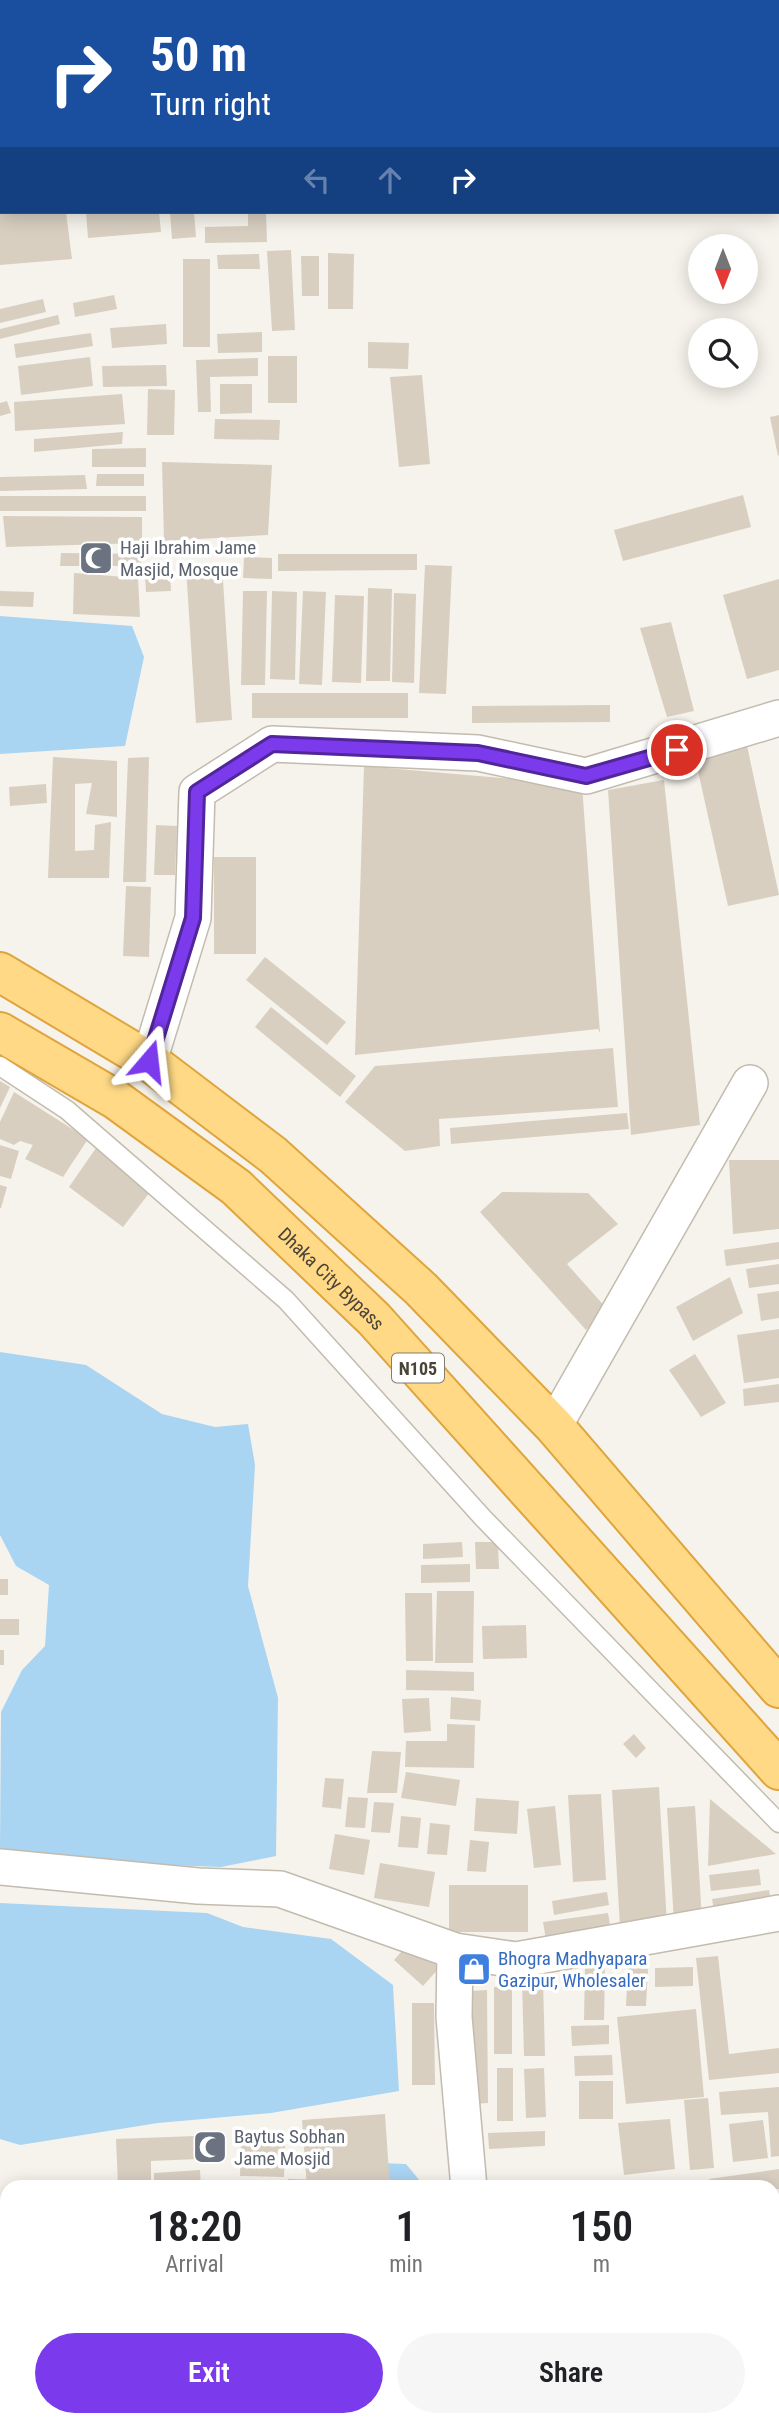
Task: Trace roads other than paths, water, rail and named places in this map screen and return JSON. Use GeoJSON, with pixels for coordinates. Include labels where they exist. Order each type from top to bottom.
{"type":"FeatureCollection","features":[{"type":"Feature","properties":{"kind":"highway"},"geometry":{"type":"LineString","coordinates":[[0,972],[149,1061],[273,1155],[421,1289],[554,1426],[779,1688]]}},
{"type":"Feature","properties":{"kind":"highway","name":"Dhaka City Bypass"},"geometry":{"type":"LineString","coordinates":[[0,1032],[116,1099],[236,1187],[374,1320],[779,1770]]}},
{"type":"Feature","properties":{"kind":"street"},"geometry":{"type":"LineString","coordinates":[[149,1061],[193,918],[197,792],[272,744],[478,753],[586,776],[779,718]]}},
{"type":"Feature","properties":{"kind":"street"},"geometry":{"type":"LineString","coordinates":[[554,1426],[750,1083]]}},
{"type":"Feature","properties":{"kind":"street"},"geometry":{"type":"LineString","coordinates":[[0,1867],[198,1886],[280,1889],[455,1951],[516,1960],[779,1913]]}},
{"type":"Feature","properties":{"kind":"street"},"geometry":{"type":"LineString","coordinates":[[455,1951],[454,2017],[467,2180]]}},
{"type":"Feature","properties":{"kind":"lane"},"geometry":{"type":"LineString","coordinates":[[0,1066],[67,1110],[286,1300],[483,1518],[779,1823]]}},
{"type":"Feature","properties":{"kind":"water"},"geometry":{"type":"Polygon","coordinates":[[[0,616],[132,626],[144,657],[125,746],[0,754],[0,616]]]}},
{"type":"Feature","properties":{"kind":"water"},"geometry":{"type":"Polygon","coordinates":[[[0,1352],[86,1365],[162,1414],[215,1427],[248,1424],[255,1465],[248,1586],[278,1698],[276,1856],[221,1867],[112,1863],[0,1850],[1,1712],[22,1670],[45,1646],[49,1585],[16,1566],[0,1535],[0,1352]]]}},
{"type":"Feature","properties":{"kind":"water"},"geometry":{"type":"Polygon","coordinates":[[[0,1903],[207,1913],[243,1927],[331,1939],[393,1985],[399,2091],[271,2113],[158,2123],[20,2145],[0,2139],[0,1903]]]}},
{"type":"Feature","properties":{"kind":"water"},"geometry":{"type":"Polygon","coordinates":[[[352,2162],[406,2164],[419,2180],[331,2180],[352,2162]]]}},
{"type":"Feature","properties":{"kind":"place","name":"Haji Ibrahim Jame Masjid, Mosque"},"geometry":{"type":"Point","coordinates":[96,558]}},
{"type":"Feature","properties":{"kind":"place","name":"Bhogra Madhyapara Gazipur, Wholesaler"},"geometry":{"type":"Point","coordinates":[474,1969]}},
{"type":"Feature","properties":{"kind":"place","name":"Baytus Sobhan Jame Mosjid"},"geometry":{"type":"Point","coordinates":[210,2147]}}]}
